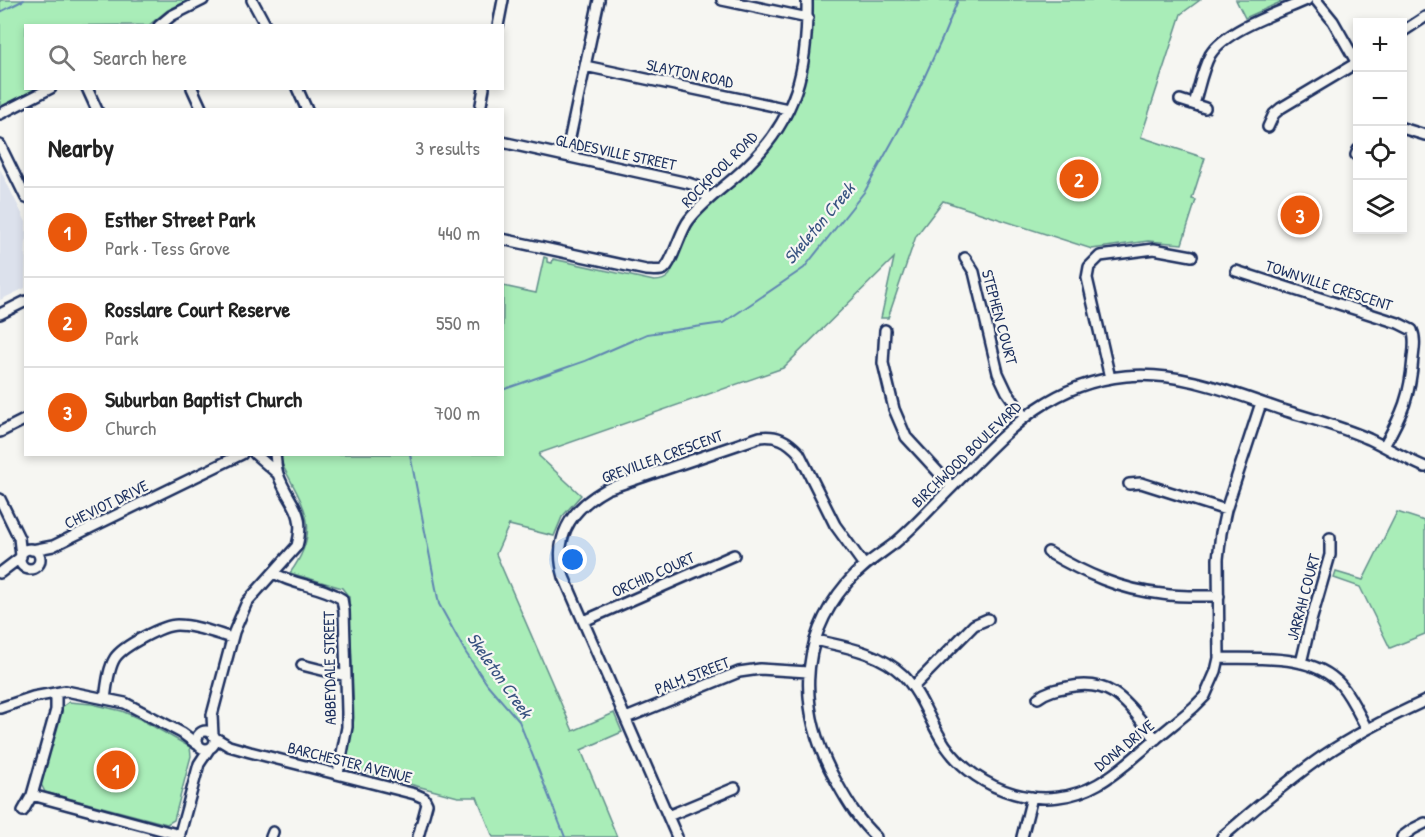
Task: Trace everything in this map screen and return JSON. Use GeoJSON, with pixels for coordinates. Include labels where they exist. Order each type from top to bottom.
{"type":"FeatureCollection","features":[{"type":"Feature","properties":{"kind":"street"},"geometry":{"type":"LineString","coordinates":[[161,24],[171,16],[203,0]]}},
{"type":"Feature","properties":{"kind":"street"},"geometry":{"type":"LineString","coordinates":[[252,0],[265,24]]}},
{"type":"Feature","properties":{"kind":"street"},"geometry":{"type":"LineString","coordinates":[[498,24],[503,0]]}},
{"type":"Feature","properties":{"kind":"street"},"geometry":{"type":"LineString","coordinates":[[566,156],[599,0]]}},
{"type":"Feature","properties":{"kind":"street"},"geometry":{"type":"LineString","coordinates":[[722,0],[808,18]]}},
{"type":"Feature","properties":{"kind":"street","name":"ROCKPOOL ROAD"},"geometry":{"type":"LineString","coordinates":[[504,239],[658,271],[666,267],[688,221],[709,198],[755,158],[772,138],[795,96],[804,69],[807,0]]}},
{"type":"Feature","properties":{"kind":"street"},"geometry":{"type":"LineString","coordinates":[[1194,104],[1206,63],[1224,39],[1307,0]]}},
{"type":"Feature","properties":{"kind":"street"},"geometry":{"type":"LineString","coordinates":[[1316,0],[1333,21],[1353,56]]}},
{"type":"Feature","properties":{"kind":"street"},"geometry":{"type":"LineString","coordinates":[[1407,29],[1425,17]]}},
{"type":"Feature","properties":{"kind":"street"},"geometry":{"type":"LineString","coordinates":[[1268,127],[1274,114],[1281,108],[1353,65]]}},
{"type":"Feature","properties":{"kind":"street","name":"SLAYTON ROAD"},"geometry":{"type":"LineString","coordinates":[[585,66],[788,109]]}},
{"type":"Feature","properties":{"kind":"street"},"geometry":{"type":"LineString","coordinates":[[0,114],[47,90]]}},
{"type":"Feature","properties":{"kind":"street"},"geometry":{"type":"LineString","coordinates":[[88,90],[96,108]]}},
{"type":"Feature","properties":{"kind":"street"},"geometry":{"type":"LineString","coordinates":[[193,90],[201,108]]}},
{"type":"Feature","properties":{"kind":"street"},"geometry":{"type":"LineString","coordinates":[[298,90],[306,108]]}},
{"type":"Feature","properties":{"kind":"street"},"geometry":{"type":"LineString","coordinates":[[480,108],[484,90]]}},
{"type":"Feature","properties":{"kind":"street"},"geometry":{"type":"LineString","coordinates":[[1180,100],[1205,108]]}},
{"type":"Feature","properties":{"kind":"street"},"geometry":{"type":"LineString","coordinates":[[1407,130],[1425,135]]}},
{"type":"Feature","properties":{"kind":"street","name":"GLADESVILLE STREET"},"geometry":{"type":"LineString","coordinates":[[506,144],[693,184],[709,198]]}},
{"type":"Feature","properties":{"kind":"street"},"geometry":{"type":"LineString","coordinates":[[0,145],[24,194]]}},
{"type":"Feature","properties":{"kind":"street"},"geometry":{"type":"LineString","coordinates":[[1110,378],[1087,278],[1092,262],[1100,256],[1109,254],[1154,249],[1192,256]]}},
{"type":"Feature","properties":{"kind":"street","name":"STEPHEN COURT"},"geometry":{"type":"LineString","coordinates":[[965,258],[974,272],[999,374],[1007,392],[1024,416]]}},
{"type":"Feature","properties":{"kind":"street","name":"TOWNVILLE CRESCENT"},"geometry":{"type":"LineString","coordinates":[[1236,270],[1416,328],[1411,388],[1400,419],[1384,446]]}},
{"type":"Feature","properties":{"kind":"street"},"geometry":{"type":"LineString","coordinates":[[0,314],[24,302]]}},
{"type":"Feature","properties":{"kind":"street"},"geometry":{"type":"LineString","coordinates":[[885,330],[883,363],[894,410],[906,437],[952,487]]}},
{"type":"Feature","properties":{"kind":"street","name":"BIRCHWOOD BOULEVARD"},"geometry":{"type":"LineString","coordinates":[[876,837],[851,808],[832,775],[818,742],[811,718],[808,672],[815,640],[828,609],[847,582],[864,565],[896,542],[1024,416],[1062,393],[1084,384],[1110,378],[1151,375],[1189,379],[1355,434],[1425,467]]}},
{"type":"Feature","properties":{"kind":"street","name":"DONA DRIVE"},"geometry":{"type":"LineString","coordinates":[[815,640],[874,656],[902,675],[913,687],[944,744],[972,774],[989,785],[1032,797],[1059,796],[1096,786],[1113,775],[1194,707],[1205,696],[1212,683],[1219,658],[1218,559],[1226,510],[1261,403]]}},
{"type":"Feature","properties":{"kind":"street"},"geometry":{"type":"LineString","coordinates":[[0,432],[24,420]]}},
{"type":"Feature","properties":{"kind":"street","name":"GREVILLEA CRESCENT"},"geometry":{"type":"LineString","coordinates":[[677,837],[561,567],[565,530],[577,510],[607,489],[759,437],[770,436],[790,443],[799,453],[835,525],[864,565]]}},
{"type":"Feature","properties":{"kind":"street","name":"CHEVIOT DRIVE"},"geometry":{"type":"LineString","coordinates":[[32,550],[53,546],[240,456],[259,458]]}},
{"type":"Feature","properties":{"kind":"street"},"geometry":{"type":"LineString","coordinates":[[259,458],[270,459],[273,456]]}},
{"type":"Feature","properties":{"kind":"street"},"geometry":{"type":"LineString","coordinates":[[199,764],[197,738],[212,714],[232,638],[247,602],[297,546],[301,528],[299,513],[278,474],[275,456]]}},
{"type":"Feature","properties":{"kind":"street"},"geometry":{"type":"LineString","coordinates":[[259,458],[278,474]]}},
{"type":"Feature","properties":{"kind":"street"},"geometry":{"type":"LineString","coordinates":[[1129,484],[1141,483],[1226,510]]}},
{"type":"Feature","properties":{"kind":"street"},"geometry":{"type":"LineString","coordinates":[[0,499],[19,538],[22,565],[29,569]]}},
{"type":"Feature","properties":{"kind":"street"},"geometry":{"type":"LineString","coordinates":[[3,571],[35,568],[39,562],[38,555],[19,538]]}},
{"type":"Feature","properties":{"kind":"street","name":"JARRAH COURT"},"geometry":{"type":"LineString","coordinates":[[1301,663],[1315,603],[1330,555],[1330,538]]}},
{"type":"Feature","properties":{"kind":"street","name":"CHEVIOT DRIVE"},"geometry":{"type":"LineString","coordinates":[[39,562],[53,546]]}},
{"type":"Feature","properties":{"kind":"street"},"geometry":{"type":"LineString","coordinates":[[3,571],[25,551],[32,550]]}},
{"type":"Feature","properties":{"kind":"street"},"geometry":{"type":"LineString","coordinates":[[1048,552],[1083,572],[1138,591],[1164,595],[1219,596]]}},
{"type":"Feature","properties":{"kind":"street","name":"ORCHID COURT"},"geometry":{"type":"LineString","coordinates":[[584,621],[734,555]]}},
{"type":"Feature","properties":{"kind":"street","name":"ABBEYDALE STREET"},"geometry":{"type":"LineString","coordinates":[[274,573],[286,581],[334,594],[342,599],[347,727],[338,774]]}},
{"type":"Feature","properties":{"kind":"street"},"geometry":{"type":"LineString","coordinates":[[913,687],[974,625],[988,619]]}},
{"type":"Feature","properties":{"kind":"street"},"geometry":{"type":"LineString","coordinates":[[105,699],[110,671],[116,657],[126,647],[165,627],[188,626],[232,638]]}},
{"type":"Feature","properties":{"kind":"street"},"geometry":{"type":"LineString","coordinates":[[1219,658],[1266,659],[1301,663],[1325,672],[1341,685],[1367,729]]}},
{"type":"Feature","properties":{"kind":"street"},"geometry":{"type":"LineString","coordinates":[[303,665],[346,676]]}},
{"type":"Feature","properties":{"kind":"street","name":"PALM STREET"},"geometry":{"type":"LineString","coordinates":[[626,718],[740,672],[760,669],[808,672]]}},
{"type":"Feature","properties":{"kind":"street"},"geometry":{"type":"LineString","coordinates":[[1038,698],[1051,690],[1083,684],[1102,686],[1119,696],[1156,738]]}},
{"type":"Feature","properties":{"kind":"street"},"geometry":{"type":"LineString","coordinates":[[0,708],[33,697],[66,691],[125,703],[182,733],[203,749],[210,749]]}},
{"type":"Feature","properties":{"kind":"street"},"geometry":{"type":"LineString","coordinates":[[23,811],[32,795],[56,710],[56,694]]}},
{"type":"Feature","properties":{"kind":"street"},"geometry":{"type":"LineString","coordinates":[[1222,837],[1323,756],[1367,729],[1425,701]]}},
{"type":"Feature","properties":{"kind":"street"},"geometry":{"type":"LineString","coordinates":[[32,795],[179,836],[199,764],[214,743],[212,714]]}},
{"type":"Feature","properties":{"kind":"street"},"geometry":{"type":"LineString","coordinates":[[182,733],[208,731],[214,736]]}},
{"type":"Feature","properties":{"kind":"street","name":"BARCHESTER AVENUE"},"geometry":{"type":"LineString","coordinates":[[214,736],[229,746],[424,798],[427,804],[418,837]]}},
{"type":"Feature","properties":{"kind":"street","name":"BARCHESTER AVENUE"},"geometry":{"type":"LineString","coordinates":[[210,749],[229,746]]}},
{"type":"Feature","properties":{"kind":"street"},"geometry":{"type":"LineString","coordinates":[[668,816],[735,788]]}},
{"type":"Feature","properties":{"kind":"street"},"geometry":{"type":"LineString","coordinates":[[1022,837],[1032,797]]}},
{"type":"Feature","properties":{"kind":"street"},"geometry":{"type":"LineString","coordinates":[[1402,837],[1425,823]]}},
{"type":"Feature","properties":{"kind":"shaded area"},"geometry":{"type":"Polygon","coordinates":[[[0,169],[24,218],[24,288],[0,300],[0,169]]]}},
{"type":"Feature","properties":{"kind":"green space"},"geometry":{"type":"Polygon","coordinates":[[[0,0],[189,0],[168,10],[150,24],[24,24],[24,90],[36,90],[0,107],[0,0]]]}},
{"type":"Feature","properties":{"kind":"green space"},"geometry":{"type":"Polygon","coordinates":[[[812,0],[1200,0],[1181,14],[1141,137],[1205,158],[1192,199],[1196,200],[1182,244],[1148,241],[1092,249],[943,201],[916,236],[888,318],[881,318],[894,258],[783,368],[540,453],[539,456],[581,495],[562,517],[554,536],[509,525],[496,554],[573,731],[614,713],[622,732],[581,750],[617,837],[493,837],[477,797],[458,797],[349,768],[346,764],[354,718],[349,597],[342,588],[290,573],[306,542],[308,528],[302,503],[280,460],[282,456],[504,456],[504,286],[536,293],[544,257],[547,258],[547,262],[552,263],[553,259],[654,281],[669,276],[682,240],[694,221],[761,156],[790,118],[806,76],[812,28],[812,0]]]}},
{"type":"Feature","properties":{"kind":"green space"},"geometry":{"type":"Polygon","coordinates":[[[1236,0],[1285,0],[1245,18],[1236,0]]]}},
{"type":"Feature","properties":{"kind":"green space"},"geometry":{"type":"Polygon","coordinates":[[[1397,512],[1425,521],[1425,634],[1390,648],[1360,587],[1334,578],[1336,572],[1363,580],[1397,512]]]}},
{"type":"Feature","properties":{"kind":"green space"},"geometry":{"type":"Polygon","coordinates":[[[69,702],[92,704],[122,711],[190,747],[191,756],[174,820],[167,824],[45,792],[41,784],[62,707],[69,702]]]}},
{"type":"Feature","properties":{"kind":"waterway"},"geometry":{"type":"LineString","coordinates":[[0,12],[24,0]]}},
{"type":"Feature","properties":{"kind":"waterway","name":"Skeleton Creek"},"geometry":{"type":"LineString","coordinates":[[504,389],[585,361],[647,334],[723,323],[804,268],[865,191],[906,117],[958,0]]}},
{"type":"Feature","properties":{"kind":"waterway","name":"Skeleton Creek"},"geometry":{"type":"LineString","coordinates":[[410,456],[439,604],[466,653],[487,684],[519,721],[565,837]]}},
{"type":"Feature","properties":{"kind":"place","name":"Rosslare Court Reserve"},"geometry":{"type":"Point","coordinates":[1079,179]}},
{"type":"Feature","properties":{"kind":"place","name":"Suburban Baptist Church"},"geometry":{"type":"Point","coordinates":[1300,215]}},
{"type":"Feature","properties":{"kind":"place","name":"Esther Street Park"},"geometry":{"type":"Point","coordinates":[116,770]}}]}
